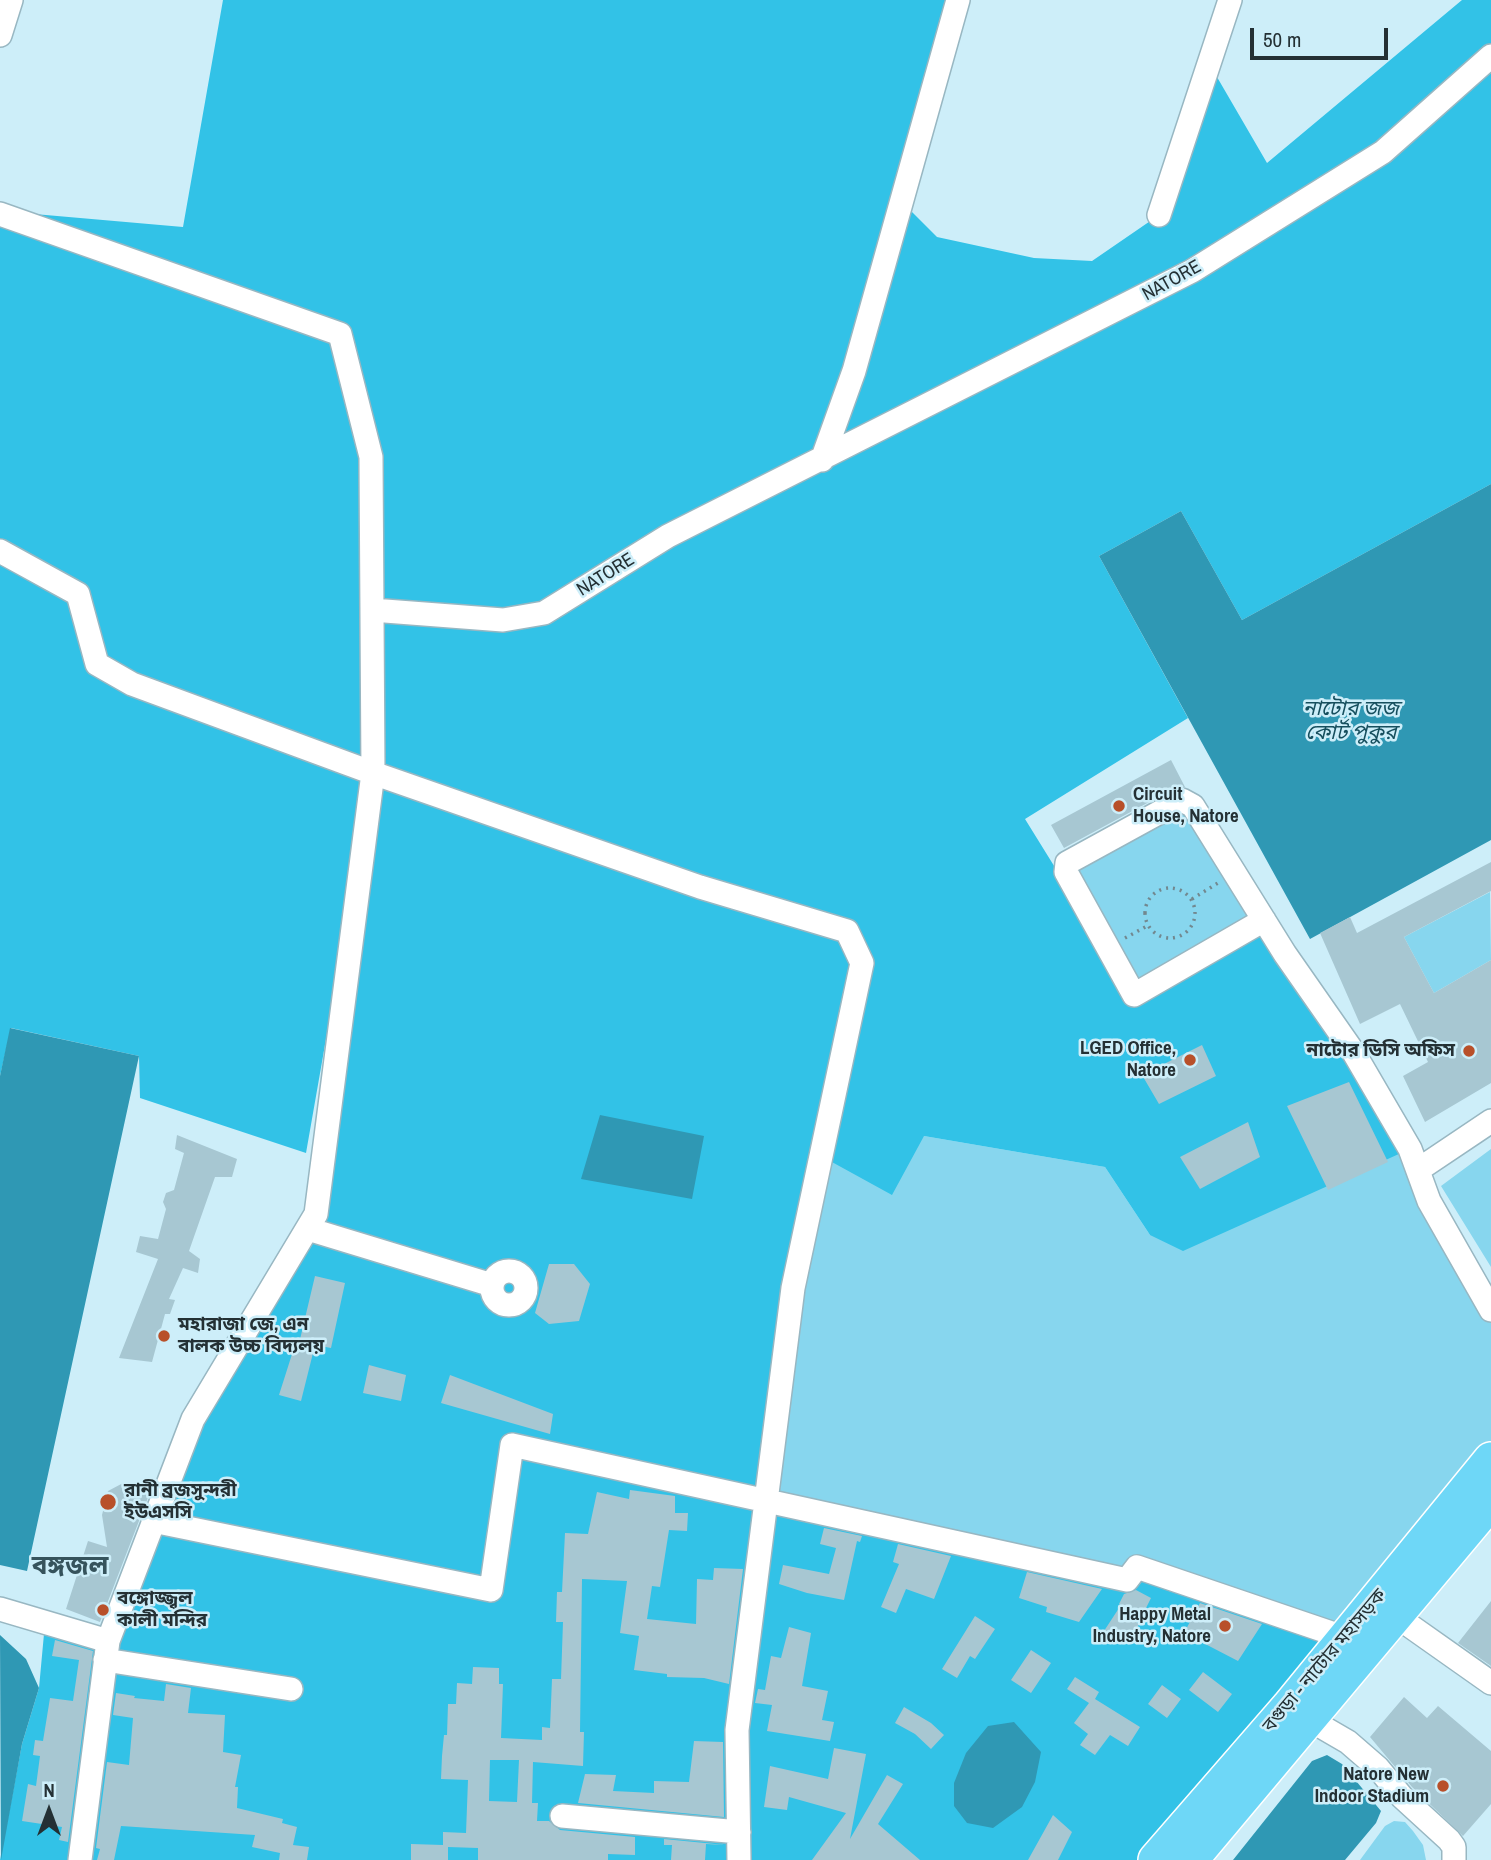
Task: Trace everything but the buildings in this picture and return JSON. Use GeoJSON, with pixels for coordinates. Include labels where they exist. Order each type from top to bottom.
{"type":"FeatureCollection","features":[{"type":"Feature","properties":{"kind":"highway","name":"বগুড়া - নাটোর মহাসড়ক"},"geometry":{"type":"LineString","coordinates":[[1190,1860],[1299,1714],[1346,1637],[1491,1460]]}},
{"type":"Feature","properties":{"kind":"highway","name":"বগুড়া - নাটোর মহাসড়ক"},"geometry":{"type":"LineString","coordinates":[[1156,1860],[1396,1616],[1491,1501]]}},
{"type":"Feature","properties":{"kind":"street"},"geometry":{"type":"LineString","coordinates":[[0,35],[11,0]]}},
{"type":"Feature","properties":{"kind":"street"},"geometry":{"type":"LineString","coordinates":[[822,460],[855,371],[958,0]]}},
{"type":"Feature","properties":{"kind":"street"},"geometry":{"type":"LineString","coordinates":[[1159,215],[1230,0]]}},
{"type":"Feature","properties":{"kind":"street","name":"NATORE"},"geometry":{"type":"LineString","coordinates":[[372,610],[503,620],[544,614],[667,536],[1192,271],[1383,152],[1491,56]]}},
{"type":"Feature","properties":{"kind":"street"},"geometry":{"type":"LineString","coordinates":[[0,214],[340,334],[371,457],[373,773],[316,1214],[193,1419],[153,1521],[106,1651],[80,1860]]}},
{"type":"Feature","properties":{"kind":"street"},"geometry":{"type":"LineString","coordinates":[[0,551],[78,594],[97,664],[132,684],[373,773],[700,887],[847,931],[862,963],[793,1288],[737,1730],[739,1860]]}},
{"type":"Feature","properties":{"kind":"street"},"geometry":{"type":"LineString","coordinates":[[1264,920],[1134,995],[1066,872],[1067,863],[1182,800],[1193,806],[1264,920],[1354,1053],[1409,1149],[1429,1201],[1491,1310]]}},
{"type":"Feature","properties":{"kind":"street"},"geometry":{"type":"LineString","coordinates":[[1418,1170],[1491,1121]]}},
{"type":"Feature","properties":{"kind":"street"},"geometry":{"type":"LineString","coordinates":[[307,1228],[492,1285]]}},
{"type":"Feature","properties":{"kind":"street"},"geometry":{"type":"LineString","coordinates":[[153,1521],[491,1590],[512,1445],[1126,1580],[1138,1566],[1346,1637]]}},
{"type":"Feature","properties":{"kind":"street"},"geometry":{"type":"LineString","coordinates":[[0,1609],[106,1651],[291,1689]]}},
{"type":"Feature","properties":{"kind":"street"},"geometry":{"type":"LineString","coordinates":[[1396,1616],[1491,1683]]}},
{"type":"Feature","properties":{"kind":"street"},"geometry":{"type":"LineString","coordinates":[[1299,1714],[1348,1742],[1378,1768],[1402,1797],[1449,1840],[1454,1847],[1454,1860]]}},
{"type":"Feature","properties":{"kind":"street"},"geometry":{"type":"LineString","coordinates":[[562,1816],[739,1832]]}},
{"type":"Feature","properties":{"kind":"path"},"geometry":{"type":"LineString","coordinates":[[1191,899],[1235,873]]}},
{"type":"Feature","properties":{"kind":"path"},"geometry":{"type":"LineString","coordinates":[[1170,888],[1191,899],[1195,915],[1189,929],[1183,934],[1168,938],[1149,925],[1146,909],[1154,894],[1170,888]]}},
{"type":"Feature","properties":{"kind":"path"},"geometry":{"type":"LineString","coordinates":[[1108,947],[1149,925]]}},
{"type":"Feature","properties":{"kind":"shaded area"},"geometry":{"type":"Polygon","coordinates":[[[223,0],[955,0],[902,202],[937,237],[1034,258],[1092,261],[1159,215],[1210,65],[1267,163],[1462,0],[1491,0],[1491,484],[1242,620],[1181,511],[1099,556],[1188,718],[1025,819],[1134,995],[1264,920],[1410,1149],[1183,1251],[1150,1235],[1105,1167],[924,1136],[892,1195],[821,1156],[768,1501],[1126,1580],[1137,1567],[1346,1638],[1156,1860],[0,1860],[22,1744],[39,1688],[45,1623],[107,1641],[193,1419],[316,1214],[369,794],[306,1153],[140,1098],[139,1056],[11,1028],[0,1076],[0,211],[183,227],[223,0]]]}},
{"type":"Feature","properties":{"kind":"shaded area"},"geometry":{"type":"Polygon","coordinates":[[[1183,805],[1252,924],[1139,982],[1073,862],[1183,805]]]}},
{"type":"Feature","properties":{"kind":"shaded area"},"geometry":{"type":"Polygon","coordinates":[[[1490,892],[1491,960],[1434,993],[1404,937],[1490,892]]]}},
{"type":"Feature","properties":{"kind":"shaded area"},"geometry":{"type":"Polygon","coordinates":[[[924,1136],[1105,1167],[1150,1235],[1410,1149],[1491,1310],[1491,1460],[1346,1638],[1127,1580],[768,1501],[822,1156],[924,1136]]]}},
{"type":"Feature","properties":{"kind":"shaded area"},"geometry":{"type":"Polygon","coordinates":[[[1491,1149],[1491,1267],[1441,1186],[1491,1149]]]}},
{"type":"Feature","properties":{"kind":"shaded area"},"geometry":{"type":"Polygon","coordinates":[[[1394,1821],[1405,1822],[1413,1831],[1423,1845],[1426,1860],[1360,1860],[1385,1826],[1394,1821]]]}},
{"type":"Feature","properties":{"kind":"water","name":"নাটোর জজ কোর্ট পুকুর"},"geometry":{"type":"Polygon","coordinates":[[[1491,484],[1491,840],[1310,939],[1099,556],[1181,511],[1242,620],[1491,484]]]}},
{"type":"Feature","properties":{"kind":"water"},"geometry":{"type":"Polygon","coordinates":[[[10,1028],[139,1056],[27,1571],[0,1565],[0,1076],[10,1028]]]}},
{"type":"Feature","properties":{"kind":"water"},"geometry":{"type":"Polygon","coordinates":[[[600,1115],[704,1136],[692,1199],[581,1179],[600,1115]]]}},
{"type":"Feature","properties":{"kind":"water"},"geometry":{"type":"Polygon","coordinates":[[[0,1635],[26,1659],[39,1688],[22,1744],[1,1860],[0,1635]]]}},
{"type":"Feature","properties":{"kind":"water"},"geometry":{"type":"Polygon","coordinates":[[[1014,1722],[1041,1752],[1035,1782],[1022,1807],[993,1828],[967,1823],[954,1806],[954,1783],[966,1753],[988,1726],[1014,1722]]]}},
{"type":"Feature","properties":{"kind":"water"},"geometry":{"type":"Polygon","coordinates":[[[1327,1755],[1342,1764],[1381,1811],[1376,1823],[1345,1860],[1233,1860],[1312,1761],[1327,1755]]]}},
{"type":"Feature","properties":{"kind":"place","name":"Circuit House, Natore"},"geometry":{"type":"Point","coordinates":[1119,806]}},
{"type":"Feature","properties":{"kind":"place","name":"নাটোর ডিসি অফিস"},"geometry":{"type":"Point","coordinates":[1469,1051]}},
{"type":"Feature","properties":{"kind":"place","name":"LGED Office, Natore"},"geometry":{"type":"Point","coordinates":[1190,1060]}},
{"type":"Feature","properties":{"kind":"place","name":"মহারাজা জে, এন বালক উচ্চ বিদ্যলয়"},"geometry":{"type":"Point","coordinates":[164,1336]}},
{"type":"Feature","properties":{"kind":"place","name":"রানী ব্রজসুন্দরী ইউএসসি"},"geometry":{"type":"Point","coordinates":[108,1502]}},
{"type":"Feature","properties":{"kind":"place","name":"বঙ্গোজ্জ্বল কালী মন্দির"},"geometry":{"type":"Point","coordinates":[103,1610]}},
{"type":"Feature","properties":{"kind":"place","name":"Happy Metal Industry, Natore"},"geometry":{"type":"Point","coordinates":[1225,1626]}},
{"type":"Feature","properties":{"kind":"place","name":"Natore New Indoor Stadium"},"geometry":{"type":"Point","coordinates":[1443,1786]}},
{"type":"Feature","properties":{"kind":"district","name":"বঙ্গজল"},"geometry":{"type":"Point","coordinates":[70,1567]}}]}
